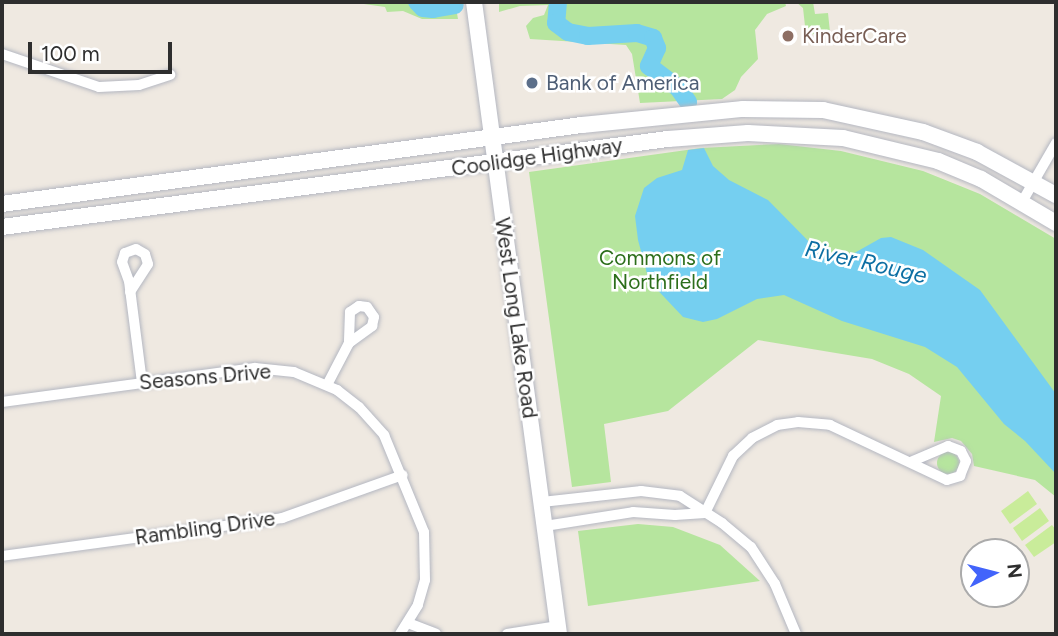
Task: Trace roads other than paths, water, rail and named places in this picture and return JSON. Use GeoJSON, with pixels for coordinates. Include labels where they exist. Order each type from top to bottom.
{"type":"FeatureCollection","features":[{"type":"Feature","properties":{"kind":"main road","name":"West Long Lake Road"},"geometry":{"type":"LineString","coordinates":[[474,2],[559,630]]}},
{"type":"Feature","properties":{"kind":"main road","name":"Coolidge Highway"},"geometry":{"type":"LineString","coordinates":[[2,204],[639,118],[743,108],[832,112],[942,138],[977,152],[1056,195]]}},
{"type":"Feature","properties":{"kind":"main road"},"geometry":{"type":"LineString","coordinates":[[668,139],[664,124],[673,115]]}},
{"type":"Feature","properties":{"kind":"main road"},"geometry":{"type":"LineString","coordinates":[[635,143],[644,134],[639,118]]}},
{"type":"Feature","properties":{"kind":"main road","name":"Coolidge Highway"},"geometry":{"type":"LineString","coordinates":[[2,227],[495,164],[635,143],[748,133],[843,138],[938,161],[1022,202],[1056,223]]}},
{"type":"Feature","properties":{"kind":"main road"},"geometry":{"type":"LineString","coordinates":[[368,179],[369,164],[381,153]]}},
{"type":"Feature","properties":{"kind":"main road"},"geometry":{"type":"LineString","coordinates":[[335,183],[344,174],[344,158]]}},
{"type":"Feature","properties":{"kind":"street"},"geometry":{"type":"LineString","coordinates":[[2,54],[99,87],[139,85],[170,75]]}},
{"type":"Feature","properties":{"kind":"street"},"geometry":{"type":"LineString","coordinates":[[1022,202],[1056,143]]}},
{"type":"Feature","properties":{"kind":"street"},"geometry":{"type":"LineString","coordinates":[[130,292],[142,383]]}},
{"type":"Feature","properties":{"kind":"street"},"geometry":{"type":"LineString","coordinates":[[327,385],[349,342]]}},
{"type":"Feature","properties":{"kind":"street","name":"Seasons Drive"},"geometry":{"type":"LineString","coordinates":[[2,402],[255,368],[294,372],[327,385],[359,407],[375,423],[390,445],[426,545],[425,580],[418,605],[400,634]]}},
{"type":"Feature","properties":{"kind":"street"},"geometry":{"type":"LineString","coordinates":[[705,513],[733,456],[752,438],[778,425],[797,422],[830,425],[912,461],[947,480],[960,476],[966,461],[961,451],[948,446],[912,461]]}},
{"type":"Feature","properties":{"kind":"street","name":"Rambling Drive"},"geometry":{"type":"LineString","coordinates":[[2,556],[282,518],[403,475]]}},
{"type":"Feature","properties":{"kind":"street"},"geometry":{"type":"LineString","coordinates":[[542,502],[648,491],[680,496],[738,535],[760,558],[775,584],[796,634]]}},
{"type":"Feature","properties":{"kind":"street"},"geometry":{"type":"LineString","coordinates":[[545,526],[633,512],[675,515],[705,513]]}},
{"type":"Feature","properties":{"kind":"street"},"geometry":{"type":"LineString","coordinates":[[408,622],[436,634]]}},
{"type":"Feature","properties":{"kind":"street"},"geometry":{"type":"LineString","coordinates":[[507,634],[559,630]]}},
{"type":"Feature","properties":{"kind":"water"},"geometry":{"type":"Polygon","coordinates":[[[704,148],[713,166],[729,180],[768,200],[823,256],[849,256],[881,238],[891,237],[923,250],[980,290],[1056,394],[1056,474],[1025,441],[1004,424],[957,367],[925,347],[842,321],[784,295],[757,299],[717,319],[703,322],[683,317],[649,281],[638,240],[635,216],[644,188],[657,178],[682,170],[688,150],[704,148]]]}},
{"type":"Feature","properties":{"kind":"waterway","name":"River Rouge"},"geometry":{"type":"LineString","coordinates":[[417,2],[423,8],[433,9],[455,5]]}},
{"type":"Feature","properties":{"kind":"waterway","name":"River Rouge"},"geometry":{"type":"LineString","coordinates":[[558,2],[556,23],[568,32],[588,36],[637,33],[653,38],[657,48],[649,66],[679,89],[688,102]]}},
{"type":"Feature","properties":{"kind":"place","name":"KinderCare"},"geometry":{"type":"Point","coordinates":[788,36]}},
{"type":"Feature","properties":{"kind":"place","name":"Bank of America"},"geometry":{"type":"Point","coordinates":[532,83]}},
{"type":"Feature","properties":{"kind":"park label","name":"Commons of Northfield"},"geometry":{"type":"Point","coordinates":[660,270]}}]}
